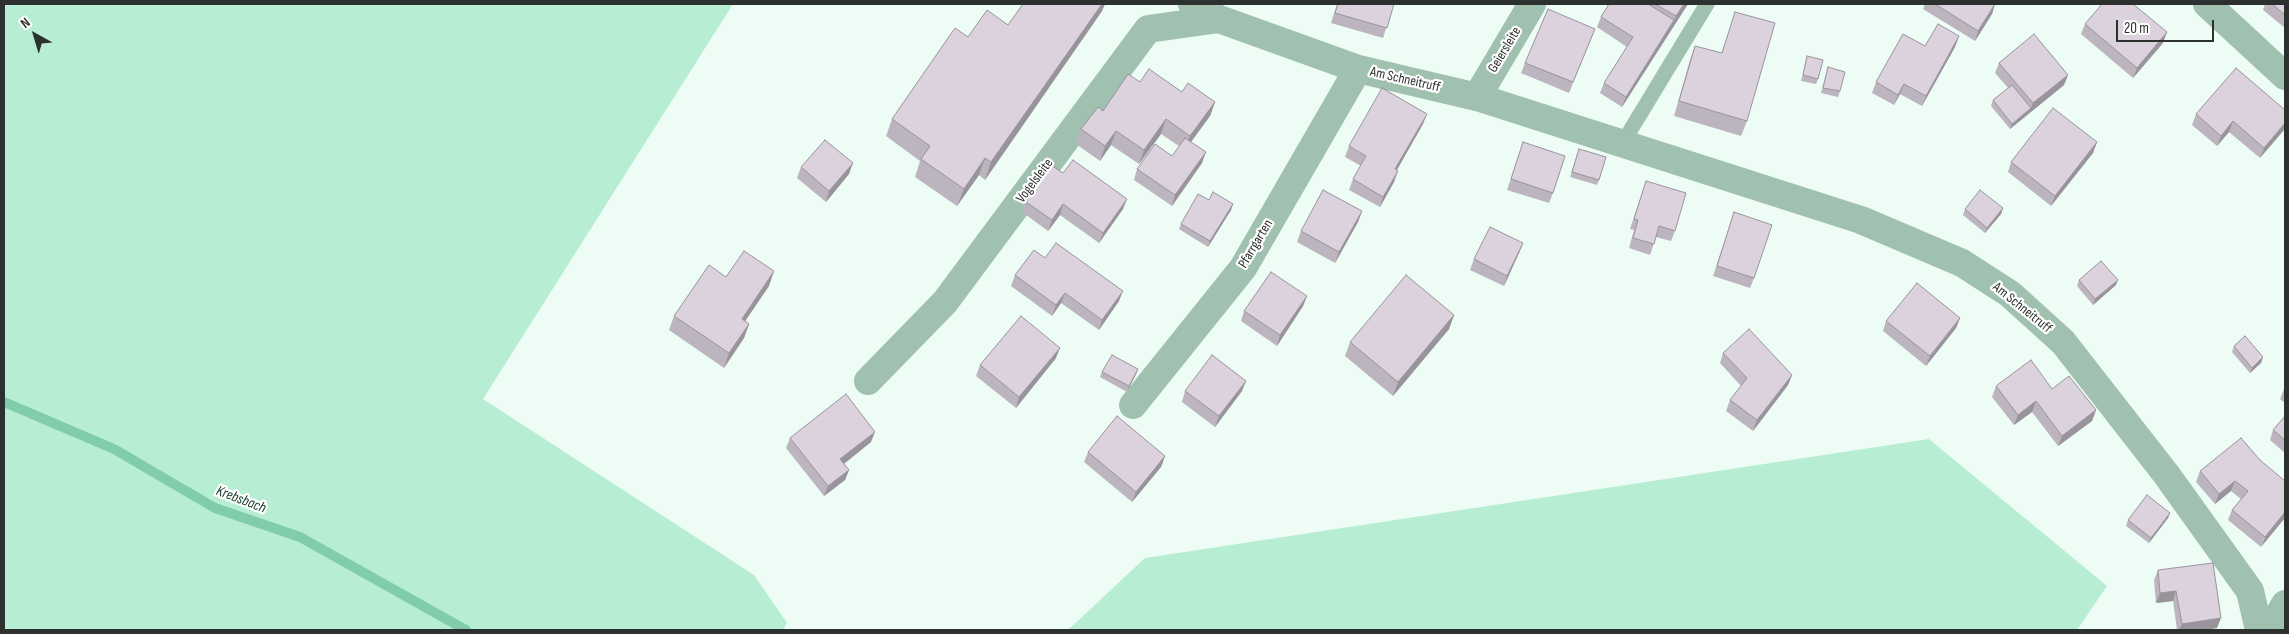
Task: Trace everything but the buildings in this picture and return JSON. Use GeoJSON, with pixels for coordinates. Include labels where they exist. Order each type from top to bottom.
{"type":"FeatureCollection","features":[{"type":"Feature","properties":{"kind":"street","name":"Am Schneitruff"},"geometry":{"type":"LineString","coordinates":[[1192,4],[1220,19],[1358,69],[1477,97],[1861,220],[1962,263],[2010,294],[2063,342],[2166,474],[2250,590],[2259,630]]}},
{"type":"Feature","properties":{"kind":"street","name":"Geiersleite"},"geometry":{"type":"LineString","coordinates":[[1477,97],[1532,4]]}},
{"type":"Feature","properties":{"kind":"street"},"geometry":{"type":"LineString","coordinates":[[2207,4],[2285,76]]}},
{"type":"Feature","properties":{"kind":"street","name":"Vogelsleite"},"geometry":{"type":"LineString","coordinates":[[868,381],[945,302],[1148,29],[1220,19]]}},
{"type":"Feature","properties":{"kind":"street","name":"Pfarrgarten"},"geometry":{"type":"LineString","coordinates":[[1133,405],[1243,268],[1358,69]]}},
{"type":"Feature","properties":{"kind":"street"},"geometry":{"type":"LineString","coordinates":[[2270,630],[2285,604]]}},
{"type":"Feature","properties":{"kind":"lane"},"geometry":{"type":"LineString","coordinates":[[1622,144],[1707,4]]}},
{"type":"Feature","properties":{"kind":"green space"},"geometry":{"type":"Polygon","coordinates":[[[4,4],[733,4],[483,399],[754,575],[787,623],[783,630],[4,630],[4,4]]]}},
{"type":"Feature","properties":{"kind":"green space"},"geometry":{"type":"Polygon","coordinates":[[[1929,439],[2107,586],[2077,630],[1068,630],[1145,558],[1929,439]]]}},
{"type":"Feature","properties":{"kind":"waterway","name":"Krebsbach"},"geometry":{"type":"LineString","coordinates":[[4,402],[114,449],[215,508],[300,537],[466,630]]}}]}
